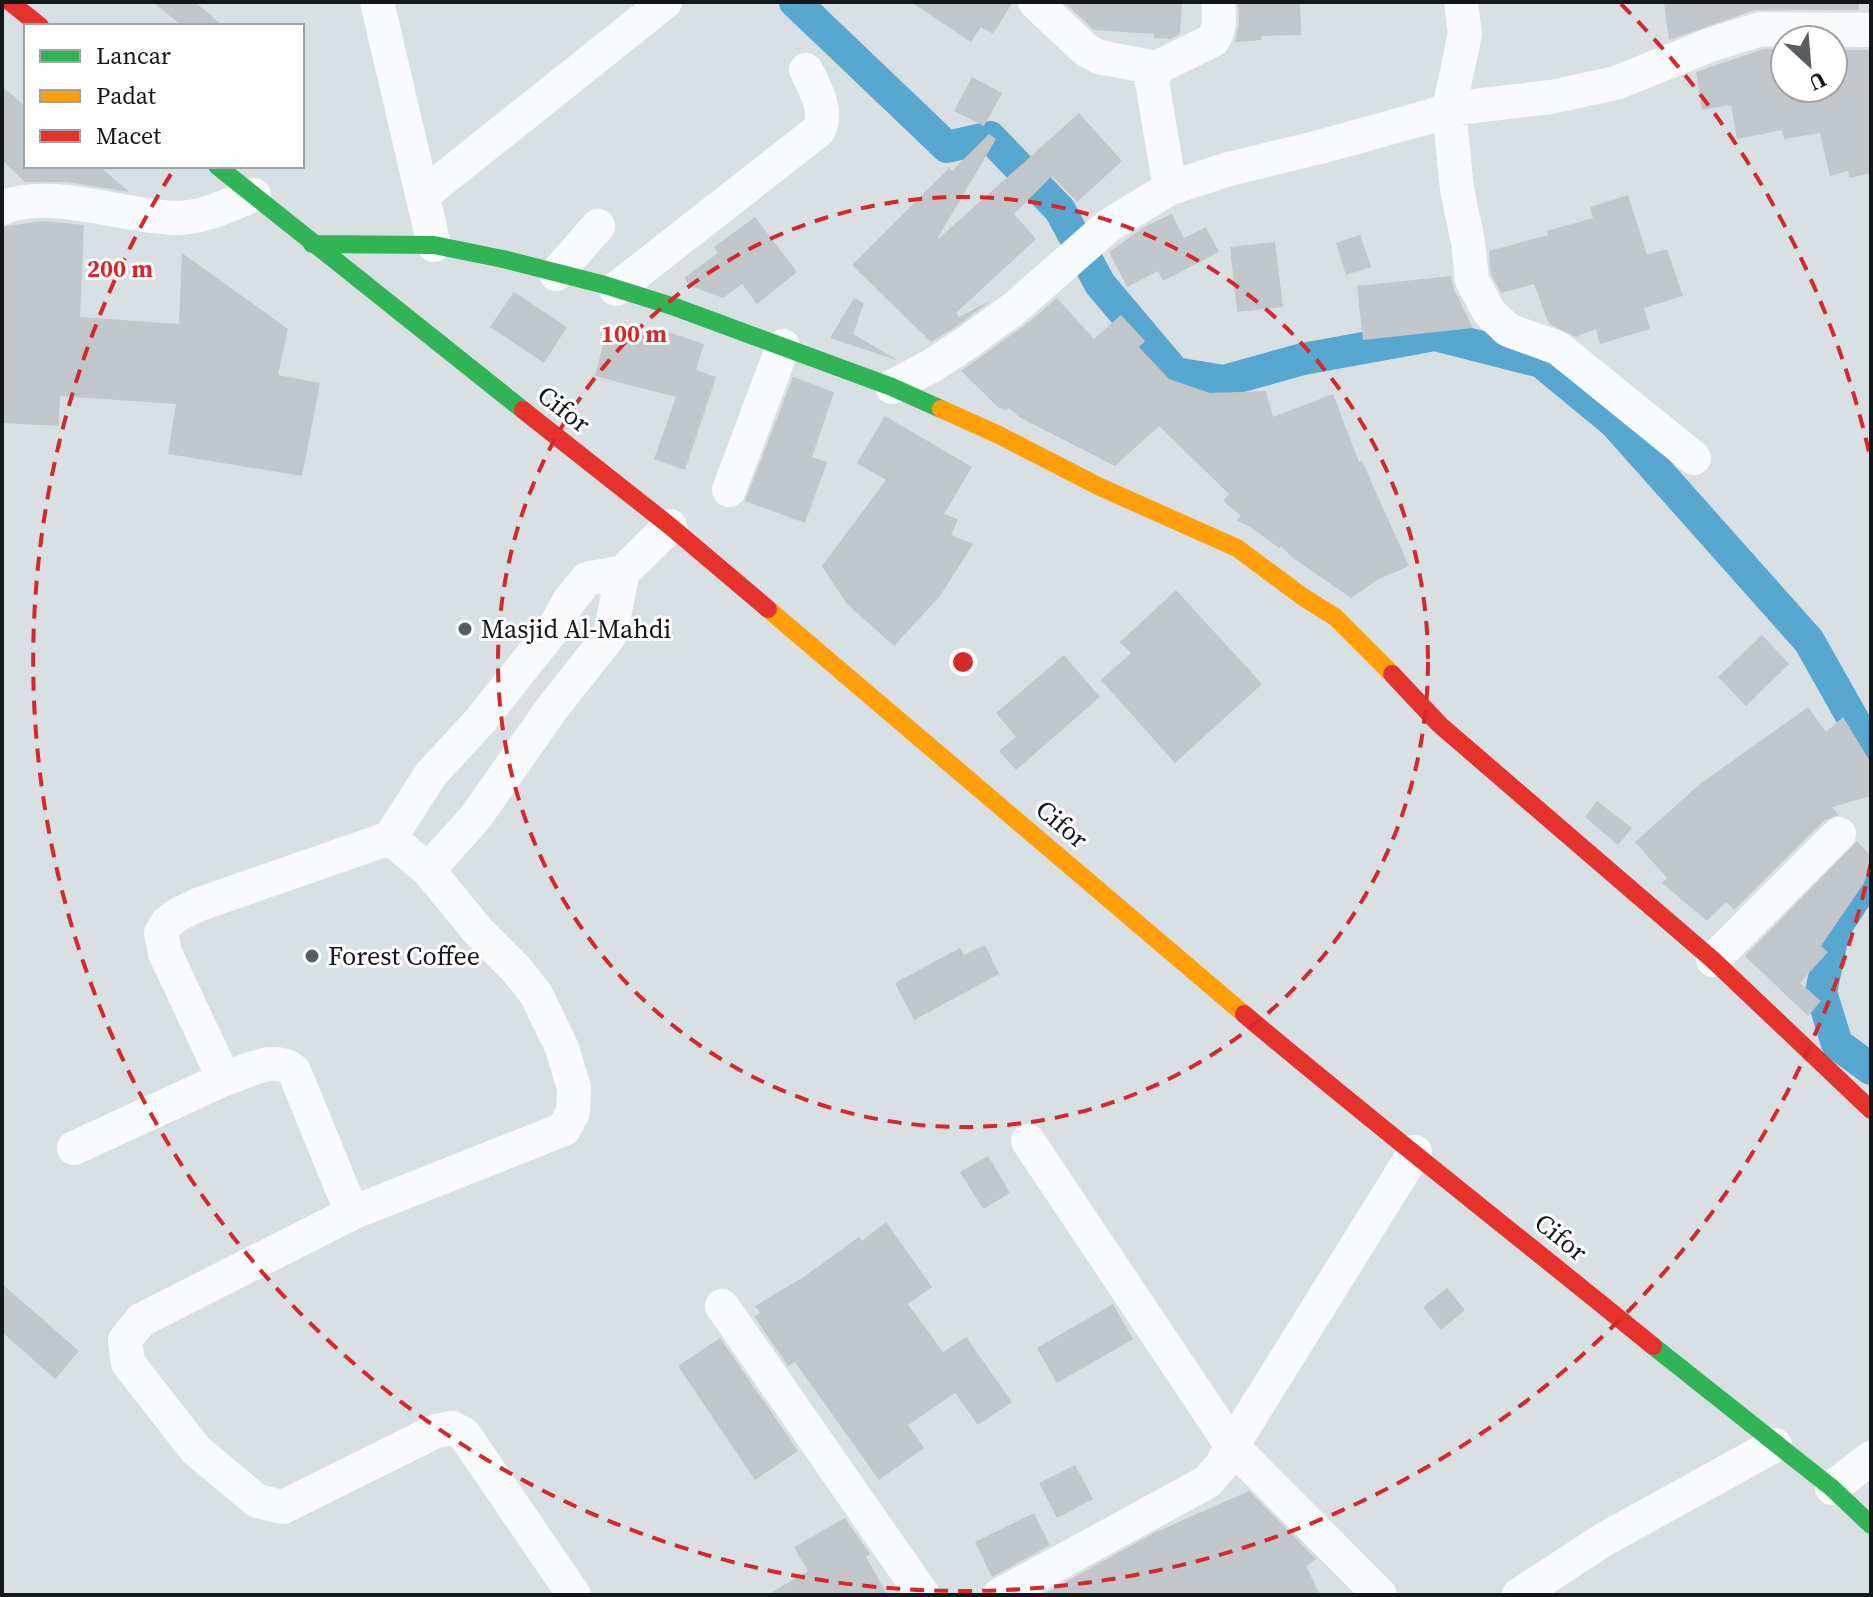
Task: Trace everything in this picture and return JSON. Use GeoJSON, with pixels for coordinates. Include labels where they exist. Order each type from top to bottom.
{"type":"FeatureCollection","features":[{"type":"Feature","properties":{"kind":"street"},"geometry":{"type":"LineString","coordinates":[[10,2],[38,24]]}},
{"type":"Feature","properties":{"kind":"street"},"geometry":{"type":"LineString","coordinates":[[377,2],[434,245]]}},
{"type":"Feature","properties":{"kind":"street"},"geometry":{"type":"LineString","coordinates":[[423,195],[665,2]]}},
{"type":"Feature","properties":{"kind":"street"},"geometry":{"type":"LineString","coordinates":[[1035,2],[1086,50],[1099,57],[1156,68],[1213,40],[1220,20],[1218,2]]}},
{"type":"Feature","properties":{"kind":"street"},"geometry":{"type":"LineString","coordinates":[[1461,2],[1465,34],[1449,109],[1457,189],[1472,280],[1489,312],[1508,330],[1558,348],[1694,458]]}},
{"type":"Feature","properties":{"kind":"street"},"geometry":{"type":"LineString","coordinates":[[892,387],[965,344],[1016,307],[1108,226],[1170,188],[1449,109],[1551,97],[1616,83],[1710,45],[1761,29],[1871,30]]}},
{"type":"Feature","properties":{"kind":"street"},"geometry":{"type":"LineString","coordinates":[[1156,68],[1152,82],[1170,188]]}},
{"type":"Feature","properties":{"kind":"street"},"geometry":{"type":"LineString","coordinates":[[616,289],[819,130],[823,121],[820,100],[806,70]]}},
{"type":"Feature","properties":{"kind":"street","name":"Cifor"},"geometry":{"type":"LineString","coordinates":[[220,168],[670,526],[1332,1088],[1832,1488],[1871,1525]]}},
{"type":"Feature","properties":{"kind":"street"},"geometry":{"type":"LineString","coordinates":[[2,208],[30,200],[179,218],[207,213],[254,195]]}},
{"type":"Feature","properties":{"kind":"street"},"geometry":{"type":"LineString","coordinates":[[556,274],[598,226]]}},
{"type":"Feature","properties":{"kind":"street"},"geometry":{"type":"LineString","coordinates":[[312,244],[434,245],[503,259],[616,289],[892,387],[999,435],[1100,487],[1237,548],[1335,617],[1440,725],[1713,960],[1871,1110]]}},
{"type":"Feature","properties":{"kind":"street"},"geometry":{"type":"LineString","coordinates":[[729,490],[783,346]]}},
{"type":"Feature","properties":{"kind":"street"},"geometry":{"type":"LineString","coordinates":[[224,1079],[165,953],[161,933],[167,923],[200,904],[390,838],[431,774],[480,721],[554,628],[569,601],[587,579],[623,572],[670,526]]}},
{"type":"Feature","properties":{"kind":"street"},"geometry":{"type":"LineString","coordinates":[[428,870],[475,818],[553,707],[610,635],[623,572]]}},
{"type":"Feature","properties":{"kind":"street"},"geometry":{"type":"LineString","coordinates":[[1713,960],[1839,834]]}},
{"type":"Feature","properties":{"kind":"street"},"geometry":{"type":"LineString","coordinates":[[390,838],[428,870],[536,994],[562,1048],[574,1088],[573,1112],[564,1129],[352,1213],[141,1320],[125,1340],[128,1363],[196,1450],[257,1501],[283,1507],[436,1431],[452,1428],[464,1434],[574,1595]]}},
{"type":"Feature","properties":{"kind":"street"},"geometry":{"type":"LineString","coordinates":[[74,1148],[224,1079],[276,1062],[287,1064],[294,1071],[352,1213]]}},
{"type":"Feature","properties":{"kind":"street"},"geometry":{"type":"LineString","coordinates":[[1028,1141],[1232,1446],[1380,1595]]}},
{"type":"Feature","properties":{"kind":"street"},"geometry":{"type":"LineString","coordinates":[[1000,1595],[1207,1482],[1221,1466],[1415,1152]]}},
{"type":"Feature","properties":{"kind":"street"},"geometry":{"type":"LineString","coordinates":[[722,1306],[923,1595]]}},
{"type":"Feature","properties":{"kind":"street"},"geometry":{"type":"LineString","coordinates":[[1519,1595],[1603,1540],[1775,1445]]}},
{"type":"Feature","properties":{"kind":"street"},"geometry":{"type":"LineString","coordinates":[[1832,1488],[1871,1458]]}},
{"type":"Feature","properties":{"kind":"building"},"geometry":{"type":"Polygon","coordinates":[[[153,2],[195,2],[221,24],[180,24],[153,2]]]}},
{"type":"Feature","properties":{"kind":"building"},"geometry":{"type":"Polygon","coordinates":[[[911,2],[1013,2],[993,34],[981,27],[971,42],[911,2]]]}},
{"type":"Feature","properties":{"kind":"building"},"geometry":{"type":"Polygon","coordinates":[[[1064,2],[1182,3],[1180,34],[1170,39],[1154,38],[1154,34],[1094,30],[1064,2]]]}},
{"type":"Feature","properties":{"kind":"building"},"geometry":{"type":"Polygon","coordinates":[[[1238,2],[1300,2],[1301,35],[1261,36],[1262,40],[1235,42],[1239,24],[1238,2]]]}},
{"type":"Feature","properties":{"kind":"building"},"geometry":{"type":"Polygon","coordinates":[[[1664,2],[1859,2],[1859,10],[1755,10],[1669,40],[1664,2]]]}},
{"type":"Feature","properties":{"kind":"building"},"geometry":{"type":"Polygon","coordinates":[[[1769,49],[1769,104],[1849,104],[1849,50],[1870,50],[1871,173],[1850,178],[1848,171],[1830,176],[1820,133],[1784,139],[1782,130],[1737,139],[1731,105],[1702,110],[1696,72],[1769,49]]]}},
{"type":"Feature","properties":{"kind":"building"},"geometry":{"type":"Polygon","coordinates":[[[972,77],[1002,93],[984,126],[954,111],[972,77]]]}},
{"type":"Feature","properties":{"kind":"building"},"geometry":{"type":"Polygon","coordinates":[[[2,86],[24,105],[24,168],[101,168],[129,192],[67,182],[25,182],[2,160],[2,86]]]}},
{"type":"Feature","properties":{"kind":"building"},"geometry":{"type":"Polygon","coordinates":[[[1079,113],[1122,161],[1077,202],[1052,176],[1014,214],[1036,239],[956,313],[959,317],[992,300],[954,328],[931,342],[852,265],[949,168],[952,171],[989,134],[996,139],[936,241],[1079,113]]]}},
{"type":"Feature","properties":{"kind":"building"},"geometry":{"type":"Polygon","coordinates":[[[1628,195],[1647,255],[1667,249],[1683,296],[1644,308],[1650,329],[1600,344],[1596,329],[1576,337],[1549,324],[1534,284],[1501,293],[1491,274],[1489,251],[1548,235],[1547,231],[1593,218],[1590,207],[1628,195]]]}},
{"type":"Feature","properties":{"kind":"building"},"geometry":{"type":"Polygon","coordinates":[[[1172,214],[1184,238],[1206,227],[1219,252],[1163,281],[1158,271],[1127,287],[1109,252],[1144,227],[1172,214]]]}},
{"type":"Feature","properties":{"kind":"building"},"geometry":{"type":"Polygon","coordinates":[[[755,217],[797,272],[757,304],[742,284],[723,298],[690,286],[684,278],[718,253],[714,247],[755,217]]]}},
{"type":"Feature","properties":{"kind":"building"},"geometry":{"type":"Polygon","coordinates":[[[42,221],[84,225],[80,317],[179,324],[182,253],[288,329],[278,375],[320,383],[302,476],[168,454],[176,404],[60,396],[59,426],[2,423],[2,227],[42,221]]]}},
{"type":"Feature","properties":{"kind":"building"},"geometry":{"type":"Polygon","coordinates":[[[1360,235],[1371,267],[1346,275],[1336,243],[1360,235]]]}},
{"type":"Feature","properties":{"kind":"building"},"geometry":{"type":"Polygon","coordinates":[[[1275,242],[1283,307],[1237,312],[1230,247],[1275,242]]]}},
{"type":"Feature","properties":{"kind":"building"},"geometry":{"type":"Polygon","coordinates":[[[1451,276],[1473,328],[1363,340],[1357,286],[1451,276]]]}},
{"type":"Feature","properties":{"kind":"building"},"geometry":{"type":"Polygon","coordinates":[[[514,292],[567,327],[544,363],[490,327],[514,292]]]}},
{"type":"Feature","properties":{"kind":"building"},"geometry":{"type":"Polygon","coordinates":[[[854,298],[864,303],[853,334],[899,361],[830,338],[854,298]]]}},
{"type":"Feature","properties":{"kind":"building"},"geometry":{"type":"Polygon","coordinates":[[[1057,298],[1094,339],[1121,315],[1145,341],[1139,347],[1169,379],[1210,393],[1266,391],[1273,417],[1333,394],[1359,462],[1362,461],[1409,566],[1377,580],[1351,598],[1293,558],[1281,546],[1279,548],[1236,520],[1241,516],[1223,501],[1229,494],[1159,426],[1115,466],[1019,417],[1009,408],[1006,411],[998,407],[961,371],[1057,298]]]}},
{"type":"Feature","properties":{"kind":"building"},"geometry":{"type":"Polygon","coordinates":[[[608,325],[666,340],[668,332],[704,344],[696,370],[716,377],[685,470],[654,459],[676,397],[595,376],[608,325]]]}},
{"type":"Feature","properties":{"kind":"building"},"geometry":{"type":"Polygon","coordinates":[[[793,377],[834,392],[812,457],[827,462],[805,523],[745,501],[793,377]]]}},
{"type":"Feature","properties":{"kind":"building"},"geometry":{"type":"Polygon","coordinates":[[[885,416],[972,467],[944,514],[958,519],[951,535],[973,544],[940,596],[894,646],[847,604],[822,566],[886,480],[857,463],[885,416]]]}},
{"type":"Feature","properties":{"kind":"building"},"geometry":{"type":"Polygon","coordinates":[[[1176,590],[1262,684],[1175,763],[1101,680],[1131,653],[1120,642],[1176,590]]]}},
{"type":"Feature","properties":{"kind":"building"},"geometry":{"type":"Polygon","coordinates":[[[1762,635],[1789,664],[1746,706],[1718,677],[1762,635]]]}},
{"type":"Feature","properties":{"kind":"building"},"geometry":{"type":"Polygon","coordinates":[[[1064,655],[1100,697],[1016,770],[999,751],[1016,737],[996,713],[1064,655]]]}},
{"type":"Feature","properties":{"kind":"building"},"geometry":{"type":"Polygon","coordinates":[[[1808,707],[1826,732],[1843,717],[1871,763],[1871,796],[1832,807],[1839,815],[1825,820],[1734,910],[1726,902],[1707,921],[1662,883],[1667,878],[1635,842],[1700,784],[1808,707]]]}},
{"type":"Feature","properties":{"kind":"building"},"geometry":{"type":"Polygon","coordinates":[[[1597,801],[1632,828],[1618,845],[1585,817],[1597,801]]]}},
{"type":"Feature","properties":{"kind":"building"},"geometry":{"type":"Polygon","coordinates":[[[1857,841],[1871,856],[1871,863],[1864,883],[1821,946],[1828,952],[1800,983],[1821,1001],[1808,1016],[1745,956],[1857,841]]]}},
{"type":"Feature","properties":{"kind":"building"},"geometry":{"type":"Polygon","coordinates":[[[985,945],[999,974],[914,1020],[895,983],[960,948],[964,955],[985,945]]]}},
{"type":"Feature","properties":{"kind":"building"},"geometry":{"type":"Polygon","coordinates":[[[988,1156],[1010,1193],[983,1209],[960,1172],[988,1156]]]}},
{"type":"Feature","properties":{"kind":"building"},"geometry":{"type":"Polygon","coordinates":[[[886,1222],[932,1287],[908,1304],[943,1352],[966,1337],[1012,1402],[978,1425],[955,1393],[908,1425],[924,1448],[879,1480],[795,1362],[788,1366],[754,1316],[760,1313],[755,1306],[805,1276],[859,1237],[862,1241],[886,1222]]]}},
{"type":"Feature","properties":{"kind":"building"},"geometry":{"type":"Polygon","coordinates":[[[2,1284],[79,1351],[55,1379],[2,1332],[2,1284]]]}},
{"type":"Feature","properties":{"kind":"building"},"geometry":{"type":"Polygon","coordinates":[[[1447,1288],[1465,1310],[1441,1330],[1423,1307],[1447,1288]]]}},
{"type":"Feature","properties":{"kind":"building"},"geometry":{"type":"Polygon","coordinates":[[[1113,1304],[1133,1339],[1057,1383],[1037,1348],[1113,1304]]]}},
{"type":"Feature","properties":{"kind":"building"},"geometry":{"type":"Polygon","coordinates":[[[720,1338],[798,1451],[755,1480],[678,1366],[720,1338]]]}},
{"type":"Feature","properties":{"kind":"building"},"geometry":{"type":"Polygon","coordinates":[[[1075,1465],[1093,1499],[1057,1518],[1039,1483],[1075,1465]]]}},
{"type":"Feature","properties":{"kind":"building"},"geometry":{"type":"Polygon","coordinates":[[[1249,1491],[1316,1559],[1306,1566],[1320,1595],[1042,1595],[1154,1533],[1249,1491]]]}},
{"type":"Feature","properties":{"kind":"building"},"geometry":{"type":"Polygon","coordinates":[[[1034,1513],[1050,1545],[992,1577],[975,1542],[1034,1513]]]}},
{"type":"Feature","properties":{"kind":"building"},"geometry":{"type":"Polygon","coordinates":[[[845,1518],[870,1554],[866,1557],[888,1595],[767,1595],[808,1571],[794,1547],[845,1518]]]}},
{"type":"Feature","properties":{"kind":"waterway"},"geometry":{"type":"LineString","coordinates":[[795,2],[947,147],[990,137],[1060,210],[1100,284],[1175,373],[1224,381],[1303,359],[1435,335],[1541,362],[1615,423],[1809,641],[1871,751]]}},
{"type":"Feature","properties":{"kind":"waterway"},"geometry":{"type":"LineString","coordinates":[[1871,874],[1834,930],[1821,992],[1837,1044],[1871,1069]]}},
{"type":"Feature","properties":{"kind":"traffic: fast"},"geometry":{"type":"LineString","coordinates":[[220,168],[523,410]]}},
{"type":"Feature","properties":{"kind":"traffic: fast"},"geometry":{"type":"LineString","coordinates":[[312,244],[434,245],[605,285],[675,307],[892,387],[941,409]]}},
{"type":"Feature","properties":{"kind":"traffic: fast"},"geometry":{"type":"LineString","coordinates":[[1653,1346],[1832,1488],[1871,1525]]}},
{"type":"Feature","properties":{"kind":"traffic: slow"},"geometry":{"type":"LineString","coordinates":[[941,409],[1100,487],[1237,548],[1335,617],[1392,674]]}},
{"type":"Feature","properties":{"kind":"traffic: slow"},"geometry":{"type":"LineString","coordinates":[[768,609],[1244,1014]]}},
{"type":"Feature","properties":{"kind":"traffic: jam"},"geometry":{"type":"LineString","coordinates":[[10,2],[38,24]]}},
{"type":"Feature","properties":{"kind":"traffic: jam"},"geometry":{"type":"LineString","coordinates":[[523,410],[670,526],[768,609]]}},
{"type":"Feature","properties":{"kind":"traffic: jam"},"geometry":{"type":"LineString","coordinates":[[1392,674],[1440,725],[1713,960],[1871,1110]]}},
{"type":"Feature","properties":{"kind":"traffic: jam"},"geometry":{"type":"LineString","coordinates":[[1244,1014],[1653,1346]]}},
{"type":"Feature","properties":{"kind":"place","name":"Masjid Al-Mahdi"},"geometry":{"type":"Point","coordinates":[465,629]}},
{"type":"Feature","properties":{"kind":"place","name":"Forest Coffee"},"geometry":{"type":"Point","coordinates":[312,956]}}]}
